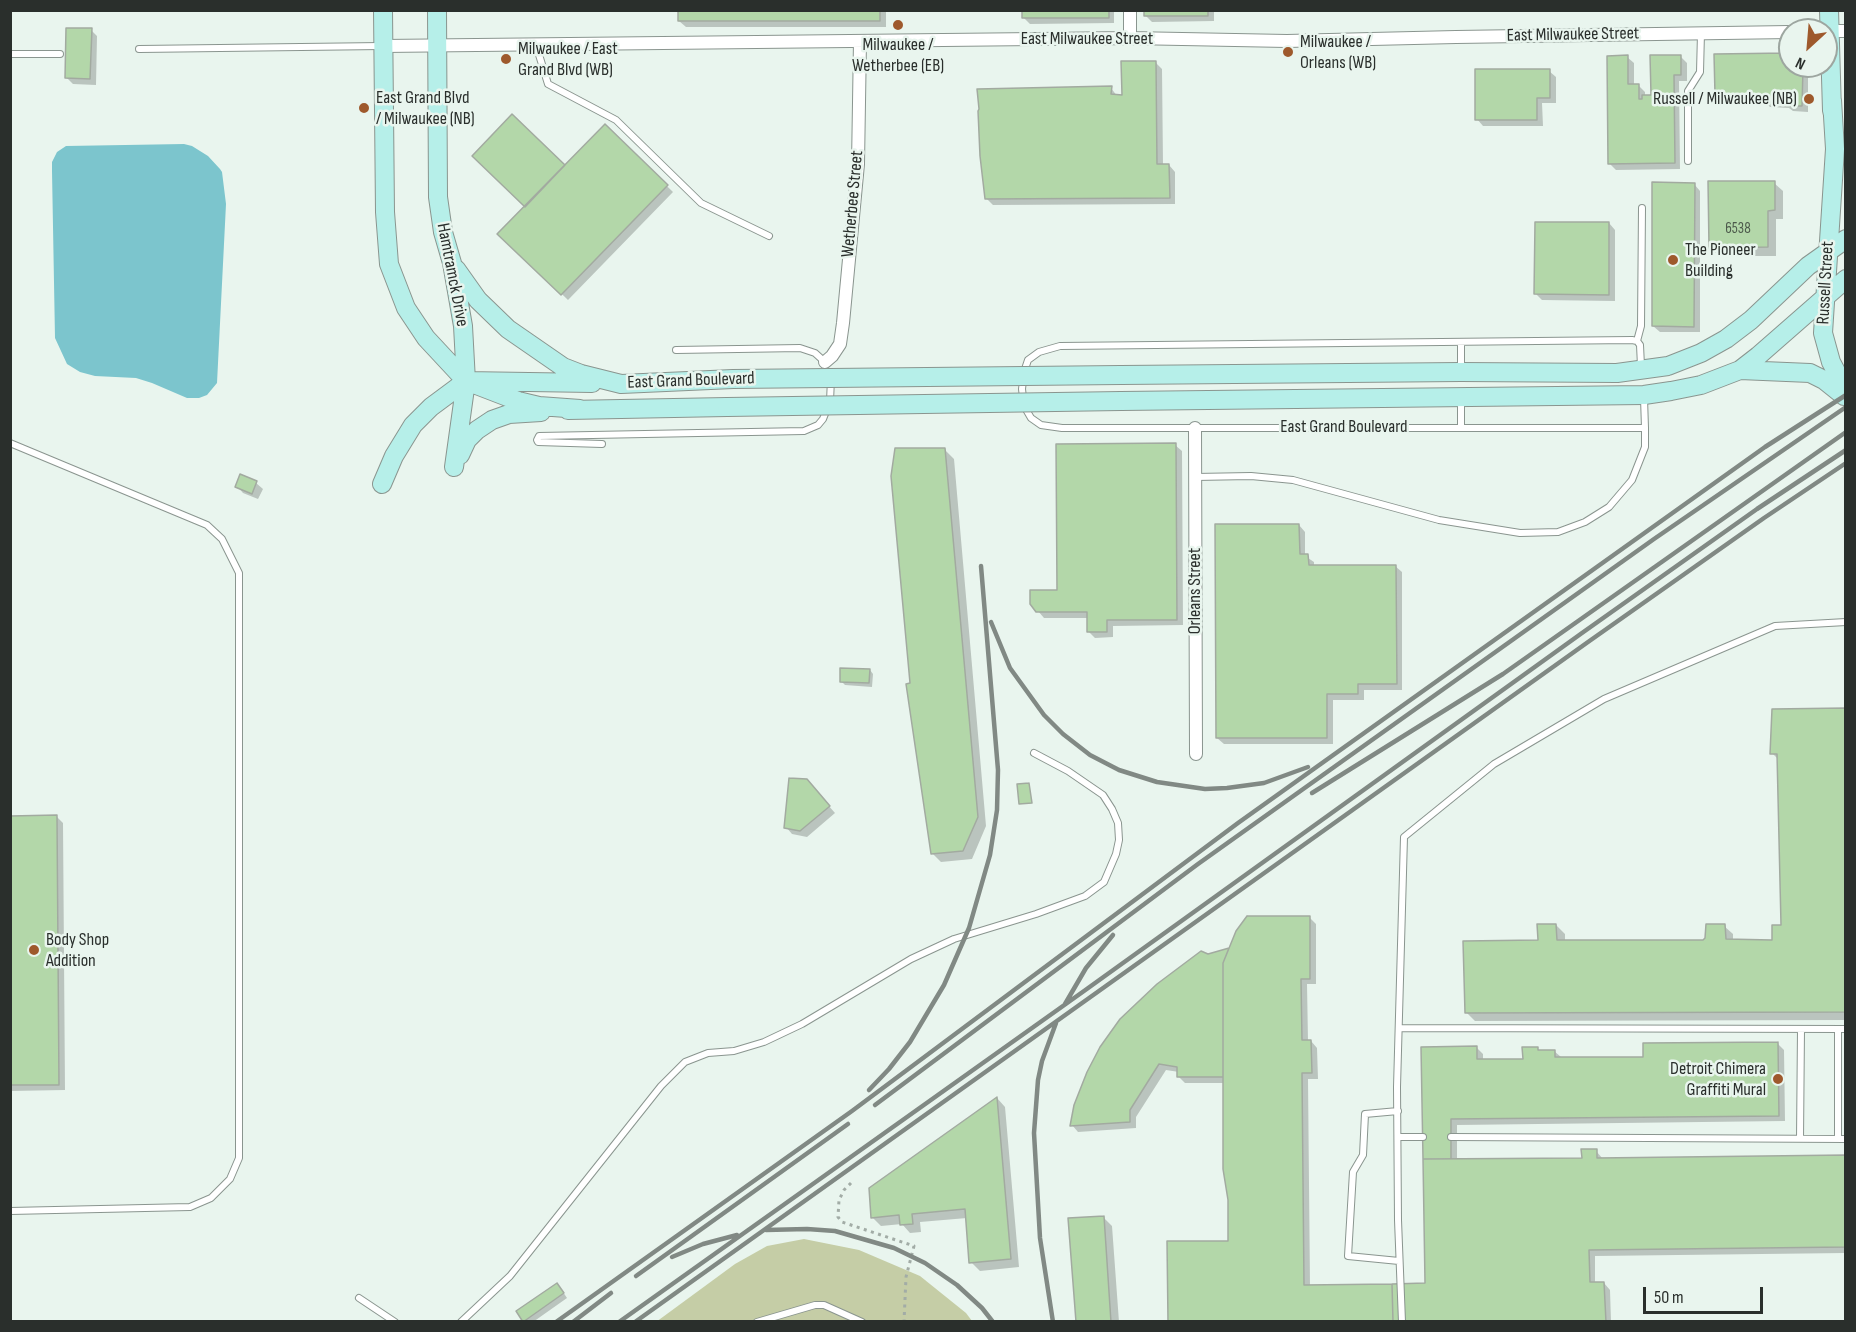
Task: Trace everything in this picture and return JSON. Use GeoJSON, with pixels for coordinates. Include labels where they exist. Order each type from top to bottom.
{"type":"FeatureCollection","features":[{"type":"Feature","properties":{"kind":"main road"},"geometry":{"type":"LineString","coordinates":[[383,10],[383,114],[389,264],[406,308],[426,338],[466,381],[518,401],[539,406],[580,409]]}},
{"type":"Feature","properties":{"kind":"main road"},"geometry":{"type":"LineString","coordinates":[[437,10],[437,45]]}},
{"type":"Feature","properties":{"kind":"main road","name":"Hamtramck Drive"},"geometry":{"type":"LineString","coordinates":[[437,45],[438,197],[463,326],[466,381],[454,467],[466,440],[492,420],[509,414],[580,409]]}},
{"type":"Feature","properties":{"kind":"main road","name":"Russell Street"},"geometry":{"type":"LineString","coordinates":[[1832,78],[1836,156],[1823,333],[1831,362],[1845,390]]}},
{"type":"Feature","properties":{"kind":"main road","name":"East Grand Boulevard"},"geometry":{"type":"LineString","coordinates":[[452,263],[478,300],[508,329],[563,367],[621,384],[733,379],[1461,372],[1617,373],[1668,366],[1701,353],[1726,339],[1751,320],[1808,266],[1845,239]]}},
{"type":"Feature","properties":{"kind":"main road","name":"East Grand Boulevard"},"geometry":{"type":"LineString","coordinates":[[580,409],[1644,395],[1701,385],[1740,369],[1766,350],[1845,279]]}},
{"type":"Feature","properties":{"kind":"main road"},"geometry":{"type":"LineString","coordinates":[[1740,369],[1810,373],[1824,380],[1845,397]]}},
{"type":"Feature","properties":{"kind":"main road"},"geometry":{"type":"LineString","coordinates":[[1641,370],[1644,395]]}},
{"type":"Feature","properties":{"kind":"main road"},"geometry":{"type":"LineString","coordinates":[[1461,372],[1461,397]]}},
{"type":"Feature","properties":{"kind":"main road"},"geometry":{"type":"LineString","coordinates":[[382,484],[394,456],[413,425],[431,407],[466,381],[621,384]]}},
{"type":"Feature","properties":{"kind":"street"},"geometry":{"type":"LineString","coordinates":[[1130,10],[1130,38]]}},
{"type":"Feature","properties":{"kind":"street","name":"East Milwaukee Street"},"geometry":{"type":"LineString","coordinates":[[383,46],[1130,38],[1287,41],[1778,32]]}},
{"type":"Feature","properties":{"kind":"street","name":"Wetherbee Street"},"geometry":{"type":"LineString","coordinates":[[825,362],[840,344],[843,323],[858,164],[860,40]]}},
{"type":"Feature","properties":{"kind":"street","name":"Orleans Street"},"geometry":{"type":"LineString","coordinates":[[1195,428],[1196,754]]}},
{"type":"Feature","properties":{"kind":"lane"},"geometry":{"type":"LineString","coordinates":[[1688,161],[1688,91],[1700,72],[1701,33]]}},
{"type":"Feature","properties":{"kind":"lane"},"geometry":{"type":"LineString","coordinates":[[536,44],[548,84],[616,120],[701,203],[768,236]]}},
{"type":"Feature","properties":{"kind":"lane"},"geometry":{"type":"LineString","coordinates":[[140,49],[383,46]]}},
{"type":"Feature","properties":{"kind":"lane"},"geometry":{"type":"LineString","coordinates":[[10,54],[60,54]]}},
{"type":"Feature","properties":{"kind":"lane"},"geometry":{"type":"LineString","coordinates":[[1641,370],[1640,345],[1637,341],[1641,326],[1642,208]]}},
{"type":"Feature","properties":{"kind":"lane","name":"East Grand Boulevard"},"geometry":{"type":"LineString","coordinates":[[1637,341],[1060,346],[1039,352],[1028,360],[1022,389],[1024,406],[1031,418],[1041,425],[1062,428],[1645,428]]}},
{"type":"Feature","properties":{"kind":"lane"},"geometry":{"type":"LineString","coordinates":[[1461,343],[1461,372]]}},
{"type":"Feature","properties":{"kind":"lane","name":"East Grand Boulevard"},"geometry":{"type":"LineString","coordinates":[[676,350],[800,348],[815,353],[825,362]]}},
{"type":"Feature","properties":{"kind":"lane"},"geometry":{"type":"LineString","coordinates":[[602,444],[538,442],[537,440],[539,436],[804,431],[818,425],[828,410],[831,381],[825,362]]}},
{"type":"Feature","properties":{"kind":"lane"},"geometry":{"type":"LineString","coordinates":[[1195,477],[1251,476],[1293,480],[1439,520],[1520,533],[1558,531],[1585,522],[1609,507],[1632,480],[1645,447],[1644,395]]}},
{"type":"Feature","properties":{"kind":"lane"},"geometry":{"type":"LineString","coordinates":[[1461,397],[1461,427]]}},
{"type":"Feature","properties":{"kind":"lane"},"geometry":{"type":"LineString","coordinates":[[10,443],[207,525],[222,539],[239,573],[239,1158],[230,1179],[211,1198],[190,1207],[10,1211]]}},
{"type":"Feature","properties":{"kind":"lane"},"geometry":{"type":"LineString","coordinates":[[1402,1322],[1399,1261],[1398,1111],[1404,837],[1494,764],[1604,699],[1775,626],[1845,622]]}},
{"type":"Feature","properties":{"kind":"lane"},"geometry":{"type":"LineString","coordinates":[[462,1322],[510,1276],[662,1086],[685,1062],[702,1055],[734,1051],[764,1042],[802,1024],[911,959],[954,939],[1036,914],[1085,896],[1104,882],[1116,854],[1119,840],[1118,823],[1112,809],[1102,795],[1068,771],[1034,753]]}},
{"type":"Feature","properties":{"kind":"lane"},"geometry":{"type":"LineString","coordinates":[[1399,1028],[1845,1029]]}},
{"type":"Feature","properties":{"kind":"lane"},"geometry":{"type":"LineString","coordinates":[[1800,1139],[1801,1029]]}},
{"type":"Feature","properties":{"kind":"lane"},"geometry":{"type":"LineString","coordinates":[[1451,1137],[1842,1139],[1838,1029]]}},
{"type":"Feature","properties":{"kind":"lane"},"geometry":{"type":"LineString","coordinates":[[1398,1111],[1365,1114],[1363,1155],[1353,1172],[1348,1256],[1399,1261]]}},
{"type":"Feature","properties":{"kind":"lane"},"geometry":{"type":"LineString","coordinates":[[1399,1137],[1422,1137]]}},
{"type":"Feature","properties":{"kind":"lane"},"geometry":{"type":"LineString","coordinates":[[359,1298],[395,1322]]}},
{"type":"Feature","properties":{"kind":"lane"},"geometry":{"type":"LineString","coordinates":[[757,1321],[815,1305],[824,1305],[861,1322]]}},
{"type":"Feature","properties":{"kind":"path"},"geometry":{"type":"LineString","coordinates":[[851,1183],[839,1200],[838,1217],[842,1222],[914,1246],[906,1277],[904,1322]]}},
{"type":"Feature","properties":{"kind":"green space"},"geometry":{"type":"Polygon","coordinates":[[[804,1239],[859,1250],[920,1276],[966,1313],[972,1321],[656,1322],[735,1264],[767,1246],[804,1239]]]}},
{"type":"Feature","properties":{"kind":"water"},"geometry":{"type":"Polygon","coordinates":[[[184,144],[208,156],[220,169],[226,204],[217,383],[207,395],[199,398],[187,398],[136,378],[95,376],[80,372],[67,364],[55,338],[52,162],[57,152],[66,146],[184,144]]]}},
{"type":"Feature","properties":{"kind":"building"},"geometry":{"type":"Polygon","coordinates":[[[678,10],[880,10],[880,21],[678,21],[678,10]]]}},
{"type":"Feature","properties":{"kind":"building"},"geometry":{"type":"Polygon","coordinates":[[[1022,10],[1109,10],[1109,18],[1022,18],[1022,10]]]}},
{"type":"Feature","properties":{"kind":"building"},"geometry":{"type":"Polygon","coordinates":[[[1144,10],[1208,10],[1208,16],[1144,16],[1144,10]]]}},
{"type":"Feature","properties":{"kind":"building"},"geometry":{"type":"Polygon","coordinates":[[[66,28],[92,28],[90,79],[65,78],[66,28]]]}},
{"type":"Feature","properties":{"kind":"building"},"geometry":{"type":"Polygon","coordinates":[[[1778,53],[1778,78],[1803,78],[1802,106],[1785,106],[1785,102],[1762,102],[1761,94],[1715,95],[1714,54],[1778,53]]]}},
{"type":"Feature","properties":{"kind":"building"},"geometry":{"type":"Polygon","coordinates":[[[1628,55],[1628,84],[1639,84],[1639,99],[1642,99],[1642,95],[1651,95],[1650,55],[1681,55],[1681,75],[1674,75],[1675,163],[1608,164],[1607,56],[1628,55]]]}},
{"type":"Feature","properties":{"kind":"building"},"geometry":{"type":"Polygon","coordinates":[[[1121,61],[1156,61],[1157,164],[1169,164],[1170,198],[985,199],[980,156],[977,89],[1112,86],[1111,94],[1122,95],[1121,61]]]}},
{"type":"Feature","properties":{"kind":"building"},"geometry":{"type":"Polygon","coordinates":[[[1475,69],[1550,69],[1550,98],[1537,98],[1537,120],[1475,120],[1475,69]]]}},
{"type":"Feature","properties":{"kind":"building"},"geometry":{"type":"Polygon","coordinates":[[[512,114],[565,165],[525,207],[472,156],[512,114]]]}},
{"type":"Feature","properties":{"kind":"building"},"geometry":{"type":"Polygon","coordinates":[[[605,124],[668,185],[561,295],[497,234],[605,124]]]}},
{"type":"Feature","properties":{"kind":"building"},"geometry":{"type":"Polygon","coordinates":[[[1708,181],[1775,181],[1775,210],[1768,211],[1768,247],[1709,248],[1708,181]]]}},
{"type":"Feature","properties":{"kind":"building","name":"The Pioneer Building"},"geometry":{"type":"Polygon","coordinates":[[[1652,182],[1695,183],[1694,327],[1652,326],[1652,182]]]}},
{"type":"Feature","properties":{"kind":"building"},"geometry":{"type":"Polygon","coordinates":[[[1535,222],[1609,222],[1609,295],[1534,294],[1535,222]]]}},
{"type":"Feature","properties":{"kind":"building"},"geometry":{"type":"Polygon","coordinates":[[[1176,443],[1177,620],[1107,620],[1107,632],[1087,632],[1087,612],[1036,612],[1030,604],[1030,590],[1057,590],[1056,444],[1176,443]]]}},
{"type":"Feature","properties":{"kind":"building"},"geometry":{"type":"Polygon","coordinates":[[[895,448],[945,448],[978,817],[963,851],[931,854],[906,684],[910,683],[891,476],[895,448]]]}},
{"type":"Feature","properties":{"kind":"building"},"geometry":{"type":"Polygon","coordinates":[[[240,474],[257,481],[252,494],[235,487],[240,474]]]}},
{"type":"Feature","properties":{"kind":"building"},"geometry":{"type":"Polygon","coordinates":[[[1215,524],[1299,524],[1300,554],[1308,554],[1309,565],[1396,565],[1397,684],[1358,684],[1358,694],[1327,694],[1327,738],[1216,738],[1215,524]]]}},
{"type":"Feature","properties":{"kind":"building"},"geometry":{"type":"Polygon","coordinates":[[[840,668],[870,669],[869,683],[840,682],[840,668]]]}},
{"type":"Feature","properties":{"kind":"building"},"geometry":{"type":"Polygon","coordinates":[[[1846,708],[1846,1012],[1465,1013],[1463,941],[1538,940],[1537,924],[1556,924],[1557,940],[1703,940],[1706,924],[1725,924],[1726,939],[1772,940],[1772,925],[1781,925],[1777,754],[1770,754],[1772,709],[1846,708]]]}},
{"type":"Feature","properties":{"kind":"building"},"geometry":{"type":"Polygon","coordinates":[[[789,778],[807,779],[830,806],[800,831],[784,828],[789,778]]]}},
{"type":"Feature","properties":{"kind":"building"},"geometry":{"type":"Polygon","coordinates":[[[1029,783],[1032,803],[1019,804],[1017,784],[1029,783]]]}},
{"type":"Feature","properties":{"kind":"building","name":"Body Shop Addition"},"geometry":{"type":"Polygon","coordinates":[[[57,815],[59,1085],[10,1085],[10,816],[57,815]]]}},
{"type":"Feature","properties":{"kind":"building"},"geometry":{"type":"Polygon","coordinates":[[[1247,916],[1310,916],[1310,979],[1301,979],[1302,1040],[1311,1040],[1312,1073],[1302,1073],[1304,1285],[1392,1284],[1393,1322],[1168,1322],[1167,1241],[1228,1241],[1228,1200],[1223,1169],[1223,963],[1236,931],[1247,916]]]}},
{"type":"Feature","properties":{"kind":"building"},"geometry":{"type":"Polygon","coordinates":[[[1229,948],[1223,963],[1223,1077],[1177,1077],[1177,1067],[1159,1064],[1130,1110],[1130,1122],[1070,1126],[1074,1105],[1087,1072],[1100,1047],[1120,1019],[1157,984],[1201,951],[1208,954],[1229,948]]]}},
{"type":"Feature","properties":{"kind":"building"},"geometry":{"type":"Polygon","coordinates":[[[1778,1042],[1779,1116],[1451,1119],[1451,1159],[1423,1159],[1421,1047],[1477,1046],[1477,1059],[1523,1059],[1522,1047],[1555,1050],[1555,1057],[1643,1057],[1643,1043],[1778,1042]]]}},
{"type":"Feature","properties":{"kind":"building"},"geometry":{"type":"Polygon","coordinates":[[[997,1097],[1011,1259],[969,1263],[965,1209],[912,1214],[913,1224],[900,1225],[899,1215],[871,1218],[869,1188],[997,1097]]]}},
{"type":"Feature","properties":{"kind":"building"},"geometry":{"type":"Polygon","coordinates":[[[1581,1149],[1597,1149],[1597,1158],[1846,1155],[1846,1247],[1589,1250],[1590,1282],[1604,1282],[1606,1322],[1393,1322],[1392,1284],[1425,1283],[1423,1159],[1582,1158],[1581,1149]]]}},
{"type":"Feature","properties":{"kind":"building"},"geometry":{"type":"Polygon","coordinates":[[[1104,1216],[1111,1322],[1076,1322],[1068,1218],[1104,1216]]]}},
{"type":"Feature","properties":{"kind":"building"},"geometry":{"type":"Polygon","coordinates":[[[557,1283],[564,1293],[523,1322],[516,1311],[557,1283]]]}},
{"type":"Feature","properties":{"kind":"railway"},"geometry":{"type":"LineString","coordinates":[[556,1322],[852,1111],[1238,823],[1765,447],[1846,395]]}},
{"type":"Feature","properties":{"kind":"railway"},"geometry":{"type":"LineString","coordinates":[[875,1105],[1198,864],[1654,539],[1846,407]]}},
{"type":"Feature","properties":{"kind":"railway"},"geometry":{"type":"LineString","coordinates":[[1312,793],[1503,674],[1846,432]]}},
{"type":"Feature","properties":{"kind":"railway"},"geometry":{"type":"LineString","coordinates":[[619,1322],[1582,633],[1757,509],[1846,450]]}},
{"type":"Feature","properties":{"kind":"railway"},"geometry":{"type":"LineString","coordinates":[[635,1322],[1588,642],[1846,463]]}},
{"type":"Feature","properties":{"kind":"railway"},"geometry":{"type":"LineString","coordinates":[[869,1090],[910,1042],[944,985],[969,928],[990,855],[997,810],[998,770],[981,566]]}},
{"type":"Feature","properties":{"kind":"railway"},"geometry":{"type":"LineString","coordinates":[[991,622],[1010,668],[1044,715],[1063,734],[1090,755],[1119,770],[1157,782],[1205,789],[1264,783],[1308,767]]}},
{"type":"Feature","properties":{"kind":"railway"},"geometry":{"type":"LineString","coordinates":[[1065,1004],[1086,968],[1113,935]]}},
{"type":"Feature","properties":{"kind":"railway"},"geometry":{"type":"LineString","coordinates":[[1053,1322],[1040,1238],[1034,1133],[1038,1080],[1042,1061],[1056,1023]]}},
{"type":"Feature","properties":{"kind":"railway"},"geometry":{"type":"LineString","coordinates":[[636,1276],[848,1124]]}},
{"type":"Feature","properties":{"kind":"railway"},"geometry":{"type":"LineString","coordinates":[[766,1230],[835,1231],[894,1248],[925,1263],[957,1285],[982,1308],[993,1322]]}},
{"type":"Feature","properties":{"kind":"railway"},"geometry":{"type":"LineString","coordinates":[[672,1257],[703,1244],[737,1235]]}},
{"type":"Feature","properties":{"kind":"railway"},"geometry":{"type":"LineString","coordinates":[[573,1322],[611,1293]]}},
{"type":"Feature","properties":{"kind":"place","name":"Milwaukee / Wetherbee (EB)"},"geometry":{"type":"Point","coordinates":[898,25]}},
{"type":"Feature","properties":{"kind":"place","name":"Milwaukee / Orleans (WB)"},"geometry":{"type":"Point","coordinates":[1288,52]}},
{"type":"Feature","properties":{"kind":"place","name":"Milwaukee / East Grand Blvd (WB)"},"geometry":{"type":"Point","coordinates":[506,59]}},
{"type":"Feature","properties":{"kind":"place","name":"Russell / Milwaukee (NB)"},"geometry":{"type":"Point","coordinates":[1809,99]}},
{"type":"Feature","properties":{"kind":"place","name":"East Grand Blvd / Milwaukee (NB)"},"geometry":{"type":"Point","coordinates":[364,108]}},
{"type":"Feature","properties":{"kind":"place","name":"The Pioneer Building"},"geometry":{"type":"Point","coordinates":[1673,260]}},
{"type":"Feature","properties":{"kind":"place","name":"Body Shop Addition"},"geometry":{"type":"Point","coordinates":[34,950]}},
{"type":"Feature","properties":{"kind":"place","name":"Detroit Chimera Graffiti Mural"},"geometry":{"type":"Point","coordinates":[1778,1079]}}]}
